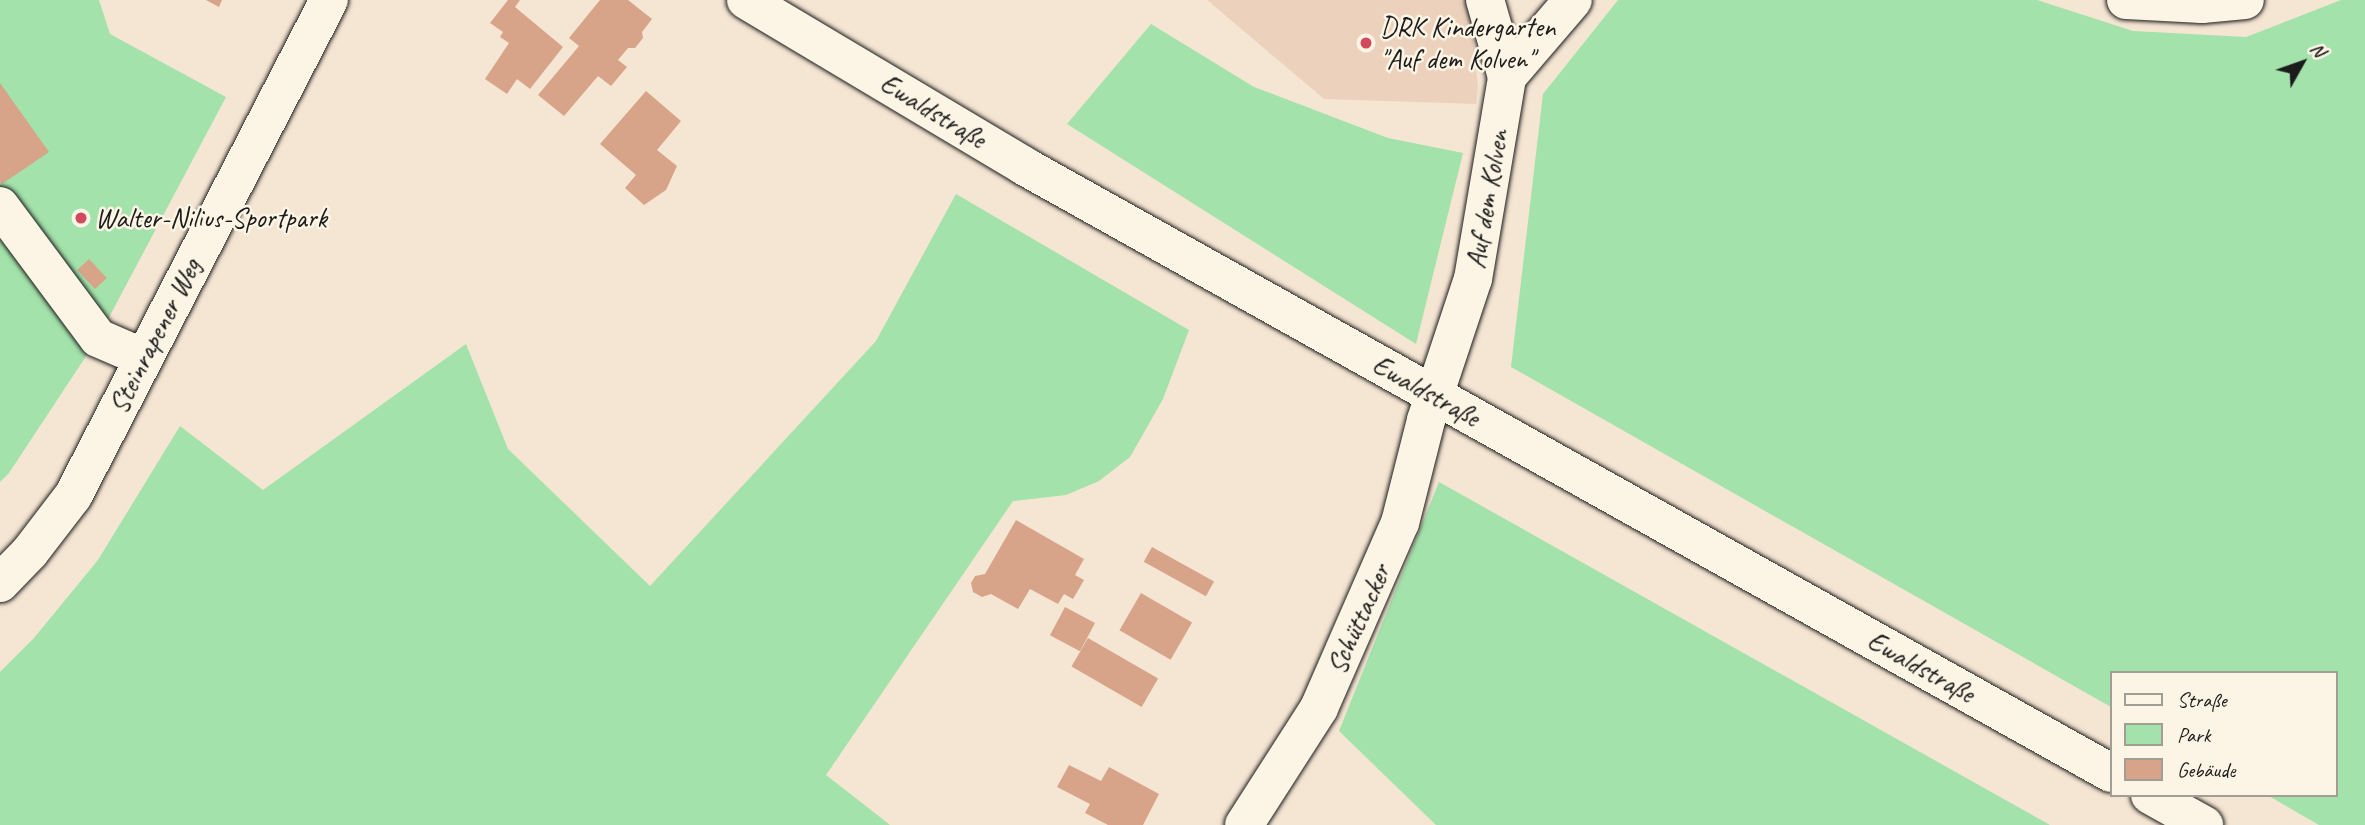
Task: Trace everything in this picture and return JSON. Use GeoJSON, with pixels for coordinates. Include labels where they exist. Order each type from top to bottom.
{"type":"FeatureCollection","features":[{"type":"Feature","properties":{"kind":"street","name":"Steinrapener Weg"},"geometry":{"type":"LineString","coordinates":[[0,583],[30,552],[73,496],[329,0]]}},
{"type":"Feature","properties":{"kind":"street","name":"Ewaldstraße"},"geometry":{"type":"LineString","coordinates":[[746,0],[1024,166],[2110,772]]}},
{"type":"Feature","properties":{"kind":"street","name":"Auf dem Kolven"},"geometry":{"type":"LineString","coordinates":[[1435,395],[1473,279],[1507,77],[1485,0]]}},
{"type":"Feature","properties":{"kind":"street"},"geometry":{"type":"LineString","coordinates":[[1507,77],[1573,0]]}},
{"type":"Feature","properties":{"kind":"street"},"geometry":{"type":"LineString","coordinates":[[2126,0],[2202,4],[2245,0]]}},
{"type":"Feature","properties":{"kind":"street"},"geometry":{"type":"LineString","coordinates":[[0,206],[98,338],[144,358]]}},
{"type":"Feature","properties":{"kind":"street","name":"Schüttacker"},"geometry":{"type":"LineString","coordinates":[[1244,825],[1319,708],[1400,523],[1435,395]]}},
{"type":"Feature","properties":{"kind":"street"},"geometry":{"type":"LineString","coordinates":[[2155,797],[2204,825]]}},
{"type":"Feature","properties":{"kind":"shaded area","name":"DRK Kindergarten \"Auf dem Kolven\""},"geometry":{"type":"Polygon","coordinates":[[[1207,0],[1469,0],[1478,86],[1476,104],[1324,99],[1207,0]]]}},
{"type":"Feature","properties":{"kind":"green space","name":"Walter-Nilius-Sportpark"},"geometry":{"type":"Polygon","coordinates":[[[0,0],[99,0],[110,34],[226,97],[98,338],[9,473],[0,482],[0,0]]]}},
{"type":"Feature","properties":{"kind":"green space"},"geometry":{"type":"Polygon","coordinates":[[[1618,0],[2037,0],[2133,31],[2246,37],[2341,0],[2365,0],[2365,825],[2319,825],[2270,797],[2337,797],[2337,671],[2110,671],[2110,706],[1511,367],[1543,94],[1618,0]]]}},
{"type":"Feature","properties":{"kind":"green space"},"geometry":{"type":"Polygon","coordinates":[[[1151,24],[1254,87],[1388,138],[1463,153],[1416,344],[1067,124],[1151,24]]]}},
{"type":"Feature","properties":{"kind":"green space"},"geometry":{"type":"Polygon","coordinates":[[[956,194],[1189,330],[1163,399],[1130,457],[1099,481],[1066,495],[1013,501],[826,775],[890,825],[0,825],[0,672],[34,638],[98,560],[180,426],[263,490],[466,344],[508,449],[650,586],[876,341],[956,194]]]}},
{"type":"Feature","properties":{"kind":"green space"},"geometry":{"type":"Polygon","coordinates":[[[1439,482],[2050,825],[1436,825],[1339,731],[1439,482]]]}},
{"type":"Feature","properties":{"kind":"building"},"geometry":{"type":"Polygon","coordinates":[[[206,0],[222,0],[219,7],[206,0]]]}},
{"type":"Feature","properties":{"kind":"building"},"geometry":{"type":"Polygon","coordinates":[[[508,0],[520,0],[515,7],[563,47],[530,89],[517,79],[507,94],[485,79],[509,43],[500,37],[503,32],[490,23],[508,0]]]}},
{"type":"Feature","properties":{"kind":"building"},"geometry":{"type":"Polygon","coordinates":[[[600,0],[628,0],[652,19],[635,48],[628,48],[618,60],[627,67],[611,86],[598,76],[564,116],[538,95],[579,46],[569,38],[600,0]]]}},
{"type":"Feature","properties":{"kind":"building"},"geometry":{"type":"Polygon","coordinates":[[[0,83],[49,152],[2,184],[0,181],[0,83]]]}},
{"type":"Feature","properties":{"kind":"building"},"geometry":{"type":"Polygon","coordinates":[[[646,91],[681,121],[657,150],[677,166],[666,190],[644,205],[625,188],[636,175],[600,144],[646,91]]]}},
{"type":"Feature","properties":{"kind":"building"},"geometry":{"type":"Polygon","coordinates":[[[89,259],[107,278],[95,289],[77,270],[89,259]]]}},
{"type":"Feature","properties":{"kind":"building"},"geometry":{"type":"Polygon","coordinates":[[[1016,520],[1084,559],[1075,575],[1084,580],[1073,599],[1064,594],[1058,604],[1030,589],[1018,609],[991,594],[982,597],[973,592],[971,583],[975,576],[985,574],[1016,520]]]}},
{"type":"Feature","properties":{"kind":"building"},"geometry":{"type":"Polygon","coordinates":[[[1152,547],[1214,581],[1206,596],[1144,562],[1152,547]]]}},
{"type":"Feature","properties":{"kind":"building"},"geometry":{"type":"Polygon","coordinates":[[[1141,593],[1192,622],[1171,660],[1120,630],[1141,593]]]}},
{"type":"Feature","properties":{"kind":"building"},"geometry":{"type":"Polygon","coordinates":[[[1065,607],[1095,623],[1080,651],[1050,635],[1065,607]]]}},
{"type":"Feature","properties":{"kind":"building"},"geometry":{"type":"Polygon","coordinates":[[[1088,638],[1158,678],[1142,707],[1072,667],[1088,638]]]}},
{"type":"Feature","properties":{"kind":"building"},"geometry":{"type":"Polygon","coordinates":[[[1069,765],[1101,781],[1109,767],[1159,794],[1143,825],[1108,825],[1085,813],[1090,804],[1057,787],[1069,765]]]}},
{"type":"Feature","properties":{"kind":"place","name":"DRK Kindergarten \"Auf dem Kolven\""},"geometry":{"type":"Point","coordinates":[1366,43]}},
{"type":"Feature","properties":{"kind":"place","name":"Walter-Nilius-Sportpark"},"geometry":{"type":"Point","coordinates":[81,218]}}]}
